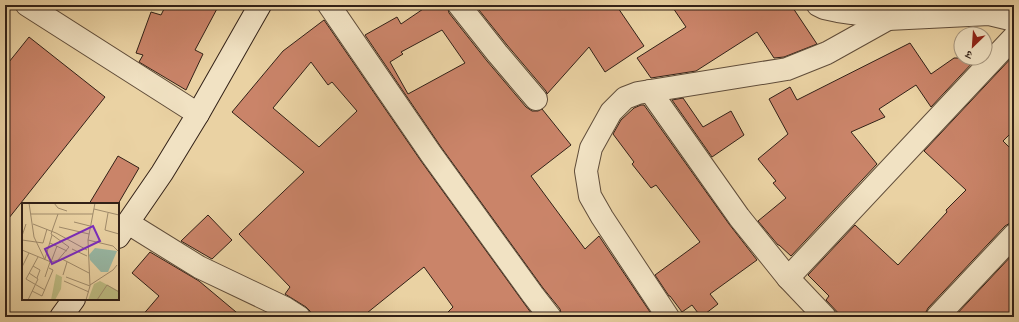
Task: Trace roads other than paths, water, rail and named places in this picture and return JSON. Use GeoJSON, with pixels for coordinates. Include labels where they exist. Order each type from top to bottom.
{"type":"FeatureCollection","features":[{"type":"Feature","properties":{"kind":"street"},"geometry":{"type":"LineString","coordinates":[[27,5],[198,114]]}},
{"type":"Feature","properties":{"kind":"street"},"geometry":{"type":"LineString","coordinates":[[260,5],[198,114],[162,173],[123,230],[285,308],[298,317]]}},
{"type":"Feature","properties":{"kind":"street"},"geometry":{"type":"LineString","coordinates":[[329,5],[431,154],[550,317]]}},
{"type":"Feature","properties":{"kind":"street"},"geometry":{"type":"LineString","coordinates":[[459,5],[536,99]]}},
{"type":"Feature","properties":{"kind":"street"},"geometry":{"type":"LineString","coordinates":[[818,5],[838,11],[888,19],[989,14],[1010,19],[1014,22]]}},
{"type":"Feature","properties":{"kind":"street"},"geometry":{"type":"LineString","coordinates":[[668,317],[602,217],[590,196],[586,171],[591,148],[611,112],[625,98],[638,93],[787,70],[827,53],[888,19]]}},
{"type":"Feature","properties":{"kind":"street"},"geometry":{"type":"LineString","coordinates":[[788,278],[1014,37]]}},
{"type":"Feature","properties":{"kind":"street"},"geometry":{"type":"LineString","coordinates":[[650,91],[740,217],[788,278],[825,317]]}},
{"type":"Feature","properties":{"kind":"street"},"geometry":{"type":"LineString","coordinates":[[937,317],[1014,235]]}},
{"type":"Feature","properties":{"kind":"street"},"geometry":{"type":"LineString","coordinates":[[61,317],[73,300]]}}]}
